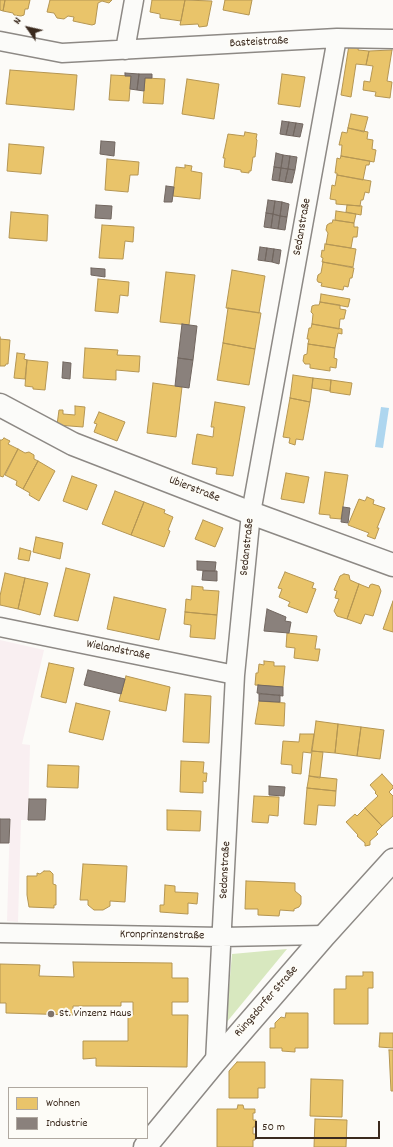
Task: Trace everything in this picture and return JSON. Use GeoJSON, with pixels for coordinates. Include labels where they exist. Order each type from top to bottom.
{"type":"FeatureCollection","features":[{"type":"Feature","properties":{"kind":"main road","name":"Ubierstraße"},"geometry":{"type":"LineString","coordinates":[[0,405],[72,444],[251,513],[393,565]]}},
{"type":"Feature","properties":{"kind":"main road","name":"Rüngsdorfer Straße"},"geometry":{"type":"LineString","coordinates":[[152,1142],[215,1062],[325,935],[393,860]]}},
{"type":"Feature","properties":{"kind":"street"},"geometry":{"type":"LineString","coordinates":[[125,50],[134,0]]}},
{"type":"Feature","properties":{"kind":"street","name":"Basteistraße"},"geometry":{"type":"LineString","coordinates":[[0,41],[62,53],[337,38],[393,39]]}},
{"type":"Feature","properties":{"kind":"street","name":"Sedanstraße"},"geometry":{"type":"LineString","coordinates":[[215,1062],[235,675],[251,513],[337,38]]}},
{"type":"Feature","properties":{"kind":"street","name":"Wielandstraße"},"geometry":{"type":"LineString","coordinates":[[0,626],[235,675]]}},
{"type":"Feature","properties":{"kind":"street","name":"Kronprinzenstraße"},"geometry":{"type":"LineString","coordinates":[[0,933],[222,937],[325,935]]}},
{"type":"Feature","properties":{"kind":"shaded area"},"geometry":{"type":"Polygon","coordinates":[[[0,640],[44,650],[22,744],[30,745],[28,820],[21,820],[18,922],[7,921],[10,819],[0,818],[0,640]]]}},
{"type":"Feature","properties":{"kind":"green space"},"geometry":{"type":"Polygon","coordinates":[[[287,949],[226,1023],[232,954],[287,949]]]}},
{"type":"Feature","properties":{"kind":"water"},"geometry":{"type":"Polygon","coordinates":[[[381,407],[389,408],[383,448],[375,447],[381,407]]]}},
{"type":"Feature","properties":{"kind":"building: Wohnen"},"geometry":{"type":"Polygon","coordinates":[[[0,0],[5,0],[3,11],[0,10],[0,0]]]}},
{"type":"Feature","properties":{"kind":"building: Wohnen"},"geometry":{"type":"Polygon","coordinates":[[[5,0],[30,0],[28,9],[25,9],[24,15],[21,16],[3,11],[5,0]]]}},
{"type":"Feature","properties":{"kind":"building: Wohnen"},"geometry":{"type":"Polygon","coordinates":[[[50,0],[112,0],[109,3],[102,1],[98,3],[95,24],[92,25],[73,21],[74,17],[68,16],[64,19],[57,18],[54,13],[47,12],[50,0]]]}},
{"type":"Feature","properties":{"kind":"building: Wohnen"},"geometry":{"type":"Polygon","coordinates":[[[152,0],[185,0],[181,21],[160,18],[160,14],[150,12],[152,0]]]}},
{"type":"Feature","properties":{"kind":"building: Wohnen"},"geometry":{"type":"Polygon","coordinates":[[[185,0],[212,1],[207,26],[199,27],[198,24],[180,25],[185,0]]]}},
{"type":"Feature","properties":{"kind":"building: Wohnen"},"geometry":{"type":"Polygon","coordinates":[[[225,0],[252,0],[249,15],[223,10],[225,0]]]}},
{"type":"Feature","properties":{"kind":"building: Wohnen"},"geometry":{"type":"Polygon","coordinates":[[[349,45],[359,45],[358,50],[369,51],[366,65],[356,64],[351,97],[341,95],[349,45]]]}},
{"type":"Feature","properties":{"kind":"building: Wohnen"},"geometry":{"type":"Polygon","coordinates":[[[392,50],[387,81],[392,82],[390,98],[375,96],[376,92],[363,90],[364,81],[370,82],[373,66],[366,65],[369,51],[392,50]]]}},
{"type":"Feature","properties":{"kind":"building: Wohnen"},"geometry":{"type":"Polygon","coordinates":[[[10,70],[77,75],[74,110],[6,104],[10,70]]]}},
{"type":"Feature","properties":{"kind":"building: Wohnen"},"geometry":{"type":"Polygon","coordinates":[[[282,74],[305,77],[300,107],[278,104],[282,74]]]}},
{"type":"Feature","properties":{"kind":"building: Wohnen"},"geometry":{"type":"Polygon","coordinates":[[[111,75],[131,76],[129,101],[109,100],[111,75]]]}},
{"type":"Feature","properties":{"kind":"building: Wohnen"},"geometry":{"type":"Polygon","coordinates":[[[145,78],[165,79],[163,104],[143,103],[145,78]]]}},
{"type":"Feature","properties":{"kind":"building: Wohnen"},"geometry":{"type":"Polygon","coordinates":[[[187,79],[219,84],[214,119],[182,114],[187,79]]]}},
{"type":"Feature","properties":{"kind":"building: Wohnen"},"geometry":{"type":"Polygon","coordinates":[[[351,114],[368,117],[364,132],[348,128],[351,114]]]}},
{"type":"Feature","properties":{"kind":"building: Wohnen"},"geometry":{"type":"Polygon","coordinates":[[[348,128],[368,132],[367,139],[373,140],[372,149],[376,150],[374,162],[341,156],[342,145],[339,145],[342,132],[347,133],[348,128]]]}},
{"type":"Feature","properties":{"kind":"building: Wohnen"},"geometry":{"type":"Polygon","coordinates":[[[245,132],[257,134],[255,157],[253,157],[251,171],[249,171],[249,173],[224,167],[225,158],[223,158],[228,134],[244,136],[245,132]]]}},
{"type":"Feature","properties":{"kind":"building: Wohnen"},"geometry":{"type":"Polygon","coordinates":[[[9,144],[44,147],[41,174],[7,171],[9,144]]]}},
{"type":"Feature","properties":{"kind":"building: Wohnen"},"geometry":{"type":"Polygon","coordinates":[[[341,156],[370,161],[369,165],[366,165],[363,180],[337,175],[337,173],[335,173],[337,158],[340,159],[341,156]]]}},
{"type":"Feature","properties":{"kind":"building: Wohnen"},"geometry":{"type":"Polygon","coordinates":[[[107,159],[139,162],[138,175],[130,175],[128,192],[105,190],[107,159]]]}},
{"type":"Feature","properties":{"kind":"building: Wohnen"},"geometry":{"type":"Polygon","coordinates":[[[185,165],[192,166],[191,171],[202,173],[200,199],[173,196],[176,167],[185,168],[185,165]]]}},
{"type":"Feature","properties":{"kind":"building: Wohnen"},"geometry":{"type":"Polygon","coordinates":[[[337,175],[371,181],[369,193],[365,192],[360,206],[336,204],[336,200],[330,199],[332,185],[335,186],[337,175]]]}},
{"type":"Feature","properties":{"kind":"building: Wohnen"},"geometry":{"type":"Polygon","coordinates":[[[347,205],[362,206],[361,215],[346,212],[347,205]]]}},
{"type":"Feature","properties":{"kind":"building: Wohnen"},"geometry":{"type":"Polygon","coordinates":[[[336,211],[356,214],[354,223],[335,220],[336,211]]]}},
{"type":"Feature","properties":{"kind":"building: Wohnen"},"geometry":{"type":"Polygon","coordinates":[[[11,212],[48,215],[47,241],[9,238],[11,212]]]}},
{"type":"Feature","properties":{"kind":"building: Wohnen"},"geometry":{"type":"Polygon","coordinates":[[[333,220],[354,223],[354,227],[358,227],[357,237],[353,237],[351,248],[326,244],[328,233],[326,230],[327,225],[332,223],[333,220]]]}},
{"type":"Feature","properties":{"kind":"building: Wohnen"},"geometry":{"type":"Polygon","coordinates":[[[102,225],[134,227],[133,242],[125,241],[123,259],[99,258],[102,225]]]}},
{"type":"Feature","properties":{"kind":"building: Wohnen"},"geometry":{"type":"Polygon","coordinates":[[[325,244],[356,249],[353,267],[322,262],[322,250],[324,251],[325,244]]]}},
{"type":"Feature","properties":{"kind":"building: Wohnen"},"geometry":{"type":"Polygon","coordinates":[[[323,262],[354,268],[348,287],[344,286],[343,290],[321,286],[322,283],[318,282],[317,280],[318,275],[321,273],[323,262]]]}},
{"type":"Feature","properties":{"kind":"building: Wohnen"},"geometry":{"type":"Polygon","coordinates":[[[232,270],[265,276],[259,313],[226,308],[232,270]]]}},
{"type":"Feature","properties":{"kind":"building: Wohnen"},"geometry":{"type":"Polygon","coordinates":[[[166,272],[195,275],[189,325],[160,322],[166,272]]]}},
{"type":"Feature","properties":{"kind":"building: Wohnen"},"geometry":{"type":"Polygon","coordinates":[[[98,279],[129,282],[128,296],[120,295],[118,313],[95,311],[98,279]]]}},
{"type":"Feature","properties":{"kind":"building: Wohnen"},"geometry":{"type":"Polygon","coordinates":[[[321,294],[350,299],[348,307],[320,302],[321,294]]]}},
{"type":"Feature","properties":{"kind":"building: Wohnen"},"geometry":{"type":"Polygon","coordinates":[[[320,302],[340,305],[340,309],[346,310],[344,319],[340,319],[339,329],[312,324],[312,306],[319,305],[320,302]]]}},
{"type":"Feature","properties":{"kind":"building: Wohnen"},"geometry":{"type":"Polygon","coordinates":[[[228,308],[261,313],[255,349],[223,343],[228,308]]]}},
{"type":"Feature","properties":{"kind":"building: Wohnen"},"geometry":{"type":"Polygon","coordinates":[[[312,324],[342,329],[342,334],[338,333],[335,348],[308,344],[309,339],[307,339],[309,328],[311,328],[312,324]]]}},
{"type":"Feature","properties":{"kind":"building: Wohnen"},"geometry":{"type":"Polygon","coordinates":[[[0,339],[10,340],[8,364],[5,366],[0,366],[0,339]]]}},
{"type":"Feature","properties":{"kind":"building: Wohnen"},"geometry":{"type":"Polygon","coordinates":[[[223,343],[255,349],[249,385],[217,380],[223,343]]]}},
{"type":"Feature","properties":{"kind":"building: Wohnen"},"geometry":{"type":"Polygon","coordinates":[[[308,344],[335,348],[334,358],[337,359],[336,368],[330,367],[330,371],[310,368],[310,364],[305,364],[303,361],[304,355],[307,354],[308,344]]]}},
{"type":"Feature","properties":{"kind":"building: Wohnen"},"geometry":{"type":"Polygon","coordinates":[[[85,348],[118,350],[117,355],[140,356],[139,372],[116,370],[116,380],[83,378],[85,348]]]}},
{"type":"Feature","properties":{"kind":"building: Wohnen"},"geometry":{"type":"Polygon","coordinates":[[[17,353],[25,354],[24,359],[27,360],[25,379],[14,378],[17,353]]]}},
{"type":"Feature","properties":{"kind":"building: Wohnen"},"geometry":{"type":"Polygon","coordinates":[[[27,360],[48,362],[45,390],[33,389],[33,387],[25,386],[27,360]]]}},
{"type":"Feature","properties":{"kind":"building: Wohnen"},"geometry":{"type":"Polygon","coordinates":[[[293,375],[313,378],[310,402],[290,398],[293,375]]]}},
{"type":"Feature","properties":{"kind":"building: Wohnen"},"geometry":{"type":"Polygon","coordinates":[[[313,378],[331,380],[330,391],[312,388],[313,378]]]}},
{"type":"Feature","properties":{"kind":"building: Wohnen"},"geometry":{"type":"Polygon","coordinates":[[[331,380],[352,383],[350,395],[330,392],[331,380]]]}},
{"type":"Feature","properties":{"kind":"building: Wohnen"},"geometry":{"type":"Polygon","coordinates":[[[153,383],[182,387],[176,437],[147,433],[153,383]]]}},
{"type":"Feature","properties":{"kind":"building: Wohnen"},"geometry":{"type":"Polygon","coordinates":[[[290,398],[310,402],[303,440],[296,439],[295,445],[289,443],[290,438],[283,437],[290,398]]]}},
{"type":"Feature","properties":{"kind":"building: Wohnen"},"geometry":{"type":"Polygon","coordinates":[[[215,402],[245,407],[233,476],[216,474],[217,468],[192,464],[197,434],[213,437],[214,427],[211,427],[215,402]]]}},
{"type":"Feature","properties":{"kind":"building: Wohnen"},"geometry":{"type":"Polygon","coordinates":[[[75,406],[85,407],[83,427],[57,425],[59,410],[63,410],[63,414],[75,415],[75,406]]]}},
{"type":"Feature","properties":{"kind":"building: Wohnen"},"geometry":{"type":"Polygon","coordinates":[[[99,412],[125,422],[117,441],[94,432],[97,424],[94,423],[99,412]]]}},
{"type":"Feature","properties":{"kind":"building: Wohnen"},"geometry":{"type":"Polygon","coordinates":[[[4,438],[10,441],[8,444],[18,449],[3,477],[0,476],[0,440],[4,438]]]}},
{"type":"Feature","properties":{"kind":"building: Wohnen"},"geometry":{"type":"Polygon","coordinates":[[[18,449],[25,453],[29,452],[34,455],[34,459],[38,461],[23,489],[16,485],[17,481],[5,475],[18,449]]]}},
{"type":"Feature","properties":{"kind":"building: Wohnen"},"geometry":{"type":"Polygon","coordinates":[[[38,461],[55,471],[39,501],[23,489],[38,461]]]}},
{"type":"Feature","properties":{"kind":"building: Wohnen"},"geometry":{"type":"Polygon","coordinates":[[[325,472],[348,475],[341,519],[330,518],[330,515],[319,514],[325,472]]]}},
{"type":"Feature","properties":{"kind":"building: Wohnen"},"geometry":{"type":"Polygon","coordinates":[[[286,473],[309,477],[304,503],[281,499],[286,473]]]}},
{"type":"Feature","properties":{"kind":"building: Wohnen"},"geometry":{"type":"Polygon","coordinates":[[[72,476],[97,485],[87,510],[63,501],[72,476]]]}},
{"type":"Feature","properties":{"kind":"building: Wohnen"},"geometry":{"type":"Polygon","coordinates":[[[115,491],[144,502],[131,535],[102,524],[115,491]]]}},
{"type":"Feature","properties":{"kind":"building: Wohnen"},"geometry":{"type":"Polygon","coordinates":[[[367,497],[374,500],[373,504],[385,508],[377,528],[379,528],[375,539],[367,536],[369,533],[348,525],[359,499],[365,501],[367,497]]]}},
{"type":"Feature","properties":{"kind":"building: Wohnen"},"geometry":{"type":"Polygon","coordinates":[[[144,502],[165,510],[164,513],[173,517],[164,547],[131,535],[144,502]]]}},
{"type":"Feature","properties":{"kind":"building: Wohnen"},"geometry":{"type":"Polygon","coordinates":[[[203,520],[223,528],[215,547],[195,539],[203,520]]]}},
{"type":"Feature","properties":{"kind":"building: Wohnen"},"geometry":{"type":"Polygon","coordinates":[[[36,537],[63,543],[60,559],[33,552],[36,537]]]}},
{"type":"Feature","properties":{"kind":"building: Wohnen"},"geometry":{"type":"Polygon","coordinates":[[[20,548],[31,551],[29,561],[18,559],[20,548]]]}},
{"type":"Feature","properties":{"kind":"building: Wohnen"},"geometry":{"type":"Polygon","coordinates":[[[66,568],[90,574],[78,621],[54,616],[66,568]]]}},
{"type":"Feature","properties":{"kind":"building: Wohnen"},"geometry":{"type":"Polygon","coordinates":[[[285,572],[314,583],[312,588],[316,589],[307,613],[288,606],[290,602],[279,597],[282,589],[278,588],[285,572]]]}},
{"type":"Feature","properties":{"kind":"building: Wohnen"},"geometry":{"type":"Polygon","coordinates":[[[5,573],[25,578],[18,609],[0,605],[0,596],[5,573]]]}},
{"type":"Feature","properties":{"kind":"building: Wohnen"},"geometry":{"type":"Polygon","coordinates":[[[344,574],[349,575],[350,580],[359,584],[347,619],[337,616],[334,611],[339,599],[335,598],[337,591],[334,590],[340,576],[344,574]]]}},
{"type":"Feature","properties":{"kind":"building: Wohnen"},"geometry":{"type":"Polygon","coordinates":[[[25,578],[48,583],[40,615],[18,609],[25,578]]]}},
{"type":"Feature","properties":{"kind":"building: Wohnen"},"geometry":{"type":"Polygon","coordinates":[[[359,584],[369,588],[372,584],[379,586],[381,591],[373,616],[365,614],[361,624],[347,619],[359,584]]]}},
{"type":"Feature","properties":{"kind":"building: Wohnen"},"geometry":{"type":"Polygon","coordinates":[[[192,586],[203,587],[203,590],[219,591],[217,615],[185,612],[186,599],[191,600],[192,586]]]}},
{"type":"Feature","properties":{"kind":"building: Wohnen"},"geometry":{"type":"Polygon","coordinates":[[[114,597],[166,609],[159,640],[107,629],[114,597]]]}},
{"type":"Feature","properties":{"kind":"building: Wohnen"},"geometry":{"type":"Polygon","coordinates":[[[393,601],[393,632],[383,629],[393,601]]]}},
{"type":"Feature","properties":{"kind":"building: Wohnen"},"geometry":{"type":"Polygon","coordinates":[[[185,612],[217,615],[215,639],[190,637],[191,625],[184,624],[185,612]]]}},
{"type":"Feature","properties":{"kind":"building: Wohnen"},"geometry":{"type":"Polygon","coordinates":[[[287,633],[317,636],[315,649],[320,649],[318,661],[294,658],[295,648],[286,647],[287,633]]]}},
{"type":"Feature","properties":{"kind":"building: Wohnen"},"geometry":{"type":"Polygon","coordinates":[[[264,661],[274,662],[274,666],[285,666],[283,687],[255,685],[256,673],[258,673],[259,664],[264,665],[264,661]]]}},
{"type":"Feature","properties":{"kind":"building: Wohnen"},"geometry":{"type":"Polygon","coordinates":[[[49,663],[74,668],[66,703],[41,697],[49,663]]]}},
{"type":"Feature","properties":{"kind":"building: Wohnen"},"geometry":{"type":"Polygon","coordinates":[[[126,676],[170,687],[166,711],[119,701],[126,676]]]}},
{"type":"Feature","properties":{"kind":"building: Wohnen"},"geometry":{"type":"Polygon","coordinates":[[[185,694],[211,696],[209,743],[183,742],[185,694]]]}},
{"type":"Feature","properties":{"kind":"building: Wohnen"},"geometry":{"type":"Polygon","coordinates":[[[259,701],[285,703],[284,726],[255,724],[259,701]]]}},
{"type":"Feature","properties":{"kind":"building: Wohnen"},"geometry":{"type":"Polygon","coordinates":[[[76,703],[110,711],[103,740],[69,732],[76,703]]]}},
{"type":"Feature","properties":{"kind":"building: Wohnen"},"geometry":{"type":"Polygon","coordinates":[[[316,721],[338,724],[335,753],[312,751],[316,721]]]}},
{"type":"Feature","properties":{"kind":"building: Wohnen"},"geometry":{"type":"Polygon","coordinates":[[[338,724],[361,727],[357,756],[335,753],[338,724]]]}},
{"type":"Feature","properties":{"kind":"building: Wohnen"},"geometry":{"type":"Polygon","coordinates":[[[361,727],[384,730],[380,759],[357,756],[361,727]]]}},
{"type":"Feature","properties":{"kind":"building: Wohnen"},"geometry":{"type":"Polygon","coordinates":[[[300,734],[314,734],[311,753],[303,752],[301,774],[292,773],[292,765],[281,764],[283,741],[299,742],[300,734]]]}},
{"type":"Feature","properties":{"kind":"building: Wohnen"},"geometry":{"type":"Polygon","coordinates":[[[312,751],[323,752],[320,778],[309,776],[312,751]]]}},
{"type":"Feature","properties":{"kind":"building: Wohnen"},"geometry":{"type":"Polygon","coordinates":[[[181,761],[204,762],[203,773],[207,773],[206,782],[203,781],[203,793],[180,792],[181,761]]]}},
{"type":"Feature","properties":{"kind":"building: Wohnen"},"geometry":{"type":"Polygon","coordinates":[[[48,765],[79,766],[78,788],[47,787],[48,765]]]}},
{"type":"Feature","properties":{"kind":"building: Wohnen"},"geometry":{"type":"Polygon","coordinates":[[[382,774],[393,786],[389,792],[393,796],[393,816],[382,826],[365,808],[378,796],[370,785],[382,774]]]}},
{"type":"Feature","properties":{"kind":"building: Wohnen"},"geometry":{"type":"Polygon","coordinates":[[[309,776],[337,779],[336,791],[307,788],[309,776]]]}},
{"type":"Feature","properties":{"kind":"building: Wohnen"},"geometry":{"type":"Polygon","coordinates":[[[307,788],[336,791],[335,806],[318,805],[316,825],[304,824],[307,788]]]}},
{"type":"Feature","properties":{"kind":"building: Wohnen"},"geometry":{"type":"Polygon","coordinates":[[[254,796],[279,797],[278,816],[269,815],[268,823],[252,822],[254,796]]]}},
{"type":"Feature","properties":{"kind":"building: Wohnen"},"geometry":{"type":"Polygon","coordinates":[[[365,808],[382,826],[376,832],[378,834],[370,841],[370,845],[365,846],[365,843],[357,836],[358,835],[346,822],[355,814],[357,816],[365,808]]]}},
{"type":"Feature","properties":{"kind":"building: Wohnen"},"geometry":{"type":"Polygon","coordinates":[[[167,810],[201,811],[200,831],[167,830],[167,810]]]}},
{"type":"Feature","properties":{"kind":"building: Wohnen"},"geometry":{"type":"Polygon","coordinates":[[[83,864],[127,866],[125,902],[110,901],[110,906],[103,910],[94,910],[88,905],[88,900],[80,900],[83,864]]]}},
{"type":"Feature","properties":{"kind":"building: Wohnen"},"geometry":{"type":"Polygon","coordinates":[[[44,871],[50,871],[53,874],[53,884],[56,885],[56,905],[54,905],[54,908],[29,907],[27,895],[27,876],[37,876],[37,873],[40,874],[44,871]]]}},
{"type":"Feature","properties":{"kind":"building: Wohnen"},"geometry":{"type":"Polygon","coordinates":[[[246,881],[295,883],[295,891],[301,896],[301,904],[299,907],[294,909],[294,911],[280,910],[279,916],[258,915],[258,909],[245,909],[246,881]]]}},
{"type":"Feature","properties":{"kind":"building: Wohnen"},"geometry":{"type":"Polygon","coordinates":[[[165,885],[175,886],[175,892],[198,893],[197,904],[188,903],[188,914],[160,912],[160,905],[164,905],[165,885]]]}},
{"type":"Feature","properties":{"kind":"building: Wohnen","name":"St. Vinzenz Haus"},"geometry":{"type":"Polygon","coordinates":[[[73,962],[172,963],[172,978],[188,978],[188,1002],[172,1002],[172,1015],[188,1015],[187,1067],[96,1066],[96,1058],[83,1059],[83,1041],[128,1041],[128,1015],[133,1015],[133,1002],[121,1002],[121,1006],[73,1006],[73,1015],[6,1013],[6,1003],[0,1003],[0,964],[40,965],[39,976],[74,977],[73,962]]]}},
{"type":"Feature","properties":{"kind":"building: Wohnen"},"geometry":{"type":"Polygon","coordinates":[[[363,972],[373,972],[373,988],[368,988],[368,1024],[334,1024],[334,989],[346,989],[346,976],[363,976],[363,972]]]}},
{"type":"Feature","properties":{"kind":"building: Wohnen"},"geometry":{"type":"Polygon","coordinates":[[[286,1013],[308,1013],[308,1048],[295,1048],[295,1052],[282,1051],[282,1048],[270,1048],[270,1028],[275,1028],[275,1023],[281,1017],[285,1018],[286,1013]]]}},
{"type":"Feature","properties":{"kind":"building: Wohnen"},"geometry":{"type":"Polygon","coordinates":[[[380,1033],[393,1033],[393,1048],[379,1047],[380,1033]]]}},
{"type":"Feature","properties":{"kind":"building: Wohnen"},"geometry":{"type":"Polygon","coordinates":[[[389,1050],[393,1050],[393,1091],[391,1091],[389,1050]]]}},
{"type":"Feature","properties":{"kind":"building: Wohnen"},"geometry":{"type":"Polygon","coordinates":[[[237,1062],[265,1062],[265,1088],[258,1088],[258,1098],[229,1098],[229,1071],[237,1062]]]}},
{"type":"Feature","properties":{"kind":"building: Wohnen"},"geometry":{"type":"Polygon","coordinates":[[[311,1079],[343,1080],[342,1117],[310,1116],[311,1079]]]}},
{"type":"Feature","properties":{"kind":"building: Wohnen"},"geometry":{"type":"Polygon","coordinates":[[[238,1105],[243,1105],[244,1109],[255,1109],[255,1113],[253,1113],[253,1120],[256,1120],[255,1127],[253,1127],[253,1134],[256,1134],[255,1140],[253,1140],[253,1147],[217,1147],[217,1109],[237,1109],[238,1105]]]}},
{"type":"Feature","properties":{"kind":"building: Wohnen"},"geometry":{"type":"Polygon","coordinates":[[[315,1119],[347,1120],[346,1147],[314,1147],[315,1119]]]}},
{"type":"Feature","properties":{"kind":"building: Industrie"},"geometry":{"type":"Polygon","coordinates":[[[125,73],[139,74],[137,90],[130,89],[131,76],[125,76],[125,73]]]}},
{"type":"Feature","properties":{"kind":"building: Industrie"},"geometry":{"type":"Polygon","coordinates":[[[139,74],[152,74],[152,78],[145,78],[144,91],[137,90],[139,74]]]}},
{"type":"Feature","properties":{"kind":"building: Industrie"},"geometry":{"type":"Polygon","coordinates":[[[282,121],[289,122],[286,135],[280,134],[282,121]]]}},
{"type":"Feature","properties":{"kind":"building: Industrie"},"geometry":{"type":"Polygon","coordinates":[[[289,122],[296,123],[293,136],[286,135],[289,122]]]}},
{"type":"Feature","properties":{"kind":"building: Industrie"},"geometry":{"type":"Polygon","coordinates":[[[296,123],[303,124],[300,137],[293,136],[296,123]]]}},
{"type":"Feature","properties":{"kind":"building: Industrie"},"geometry":{"type":"Polygon","coordinates":[[[101,141],[115,142],[114,156],[100,154],[101,141]]]}},
{"type":"Feature","properties":{"kind":"building: Industrie"},"geometry":{"type":"Polygon","coordinates":[[[276,153],[283,155],[281,168],[274,167],[276,153]]]}},
{"type":"Feature","properties":{"kind":"building: Industrie"},"geometry":{"type":"Polygon","coordinates":[[[283,155],[290,156],[288,169],[281,168],[283,155]]]}},
{"type":"Feature","properties":{"kind":"building: Industrie"},"geometry":{"type":"Polygon","coordinates":[[[290,156],[297,157],[295,170],[288,169],[290,156]]]}},
{"type":"Feature","properties":{"kind":"building: Industrie"},"geometry":{"type":"Polygon","coordinates":[[[274,167],[281,168],[279,181],[272,180],[274,167]]]}},
{"type":"Feature","properties":{"kind":"building: Industrie"},"geometry":{"type":"Polygon","coordinates":[[[281,168],[288,169],[285,182],[279,181],[281,168]]]}},
{"type":"Feature","properties":{"kind":"building: Industrie"},"geometry":{"type":"Polygon","coordinates":[[[288,169],[295,170],[292,183],[285,182],[288,169]]]}},
{"type":"Feature","properties":{"kind":"building: Industrie"},"geometry":{"type":"Polygon","coordinates":[[[166,186],[174,187],[172,202],[164,202],[166,186]]]}},
{"type":"Feature","properties":{"kind":"building: Industrie"},"geometry":{"type":"Polygon","coordinates":[[[268,200],[275,201],[273,214],[266,213],[268,200]]]}},
{"type":"Feature","properties":{"kind":"building: Industrie"},"geometry":{"type":"Polygon","coordinates":[[[275,201],[282,202],[280,216],[273,214],[275,201]]]}},
{"type":"Feature","properties":{"kind":"building: Industrie"},"geometry":{"type":"Polygon","coordinates":[[[282,202],[289,204],[287,217],[280,216],[282,202]]]}},
{"type":"Feature","properties":{"kind":"building: Industrie"},"geometry":{"type":"Polygon","coordinates":[[[96,205],[112,206],[111,219],[95,218],[96,205]]]}},
{"type":"Feature","properties":{"kind":"building: Industrie"},"geometry":{"type":"Polygon","coordinates":[[[266,213],[273,214],[271,228],[264,227],[266,213]]]}},
{"type":"Feature","properties":{"kind":"building: Industrie"},"geometry":{"type":"Polygon","coordinates":[[[273,214],[280,216],[278,229],[271,228],[273,214]]]}},
{"type":"Feature","properties":{"kind":"building: Industrie"},"geometry":{"type":"Polygon","coordinates":[[[280,216],[287,217],[285,230],[278,229],[280,216]]]}},
{"type":"Feature","properties":{"kind":"building: Industrie"},"geometry":{"type":"Polygon","coordinates":[[[260,247],[267,248],[265,261],[258,260],[260,247]]]}},
{"type":"Feature","properties":{"kind":"building: Industrie"},"geometry":{"type":"Polygon","coordinates":[[[267,248],[274,249],[272,262],[265,261],[267,248]]]}},
{"type":"Feature","properties":{"kind":"building: Industrie"},"geometry":{"type":"Polygon","coordinates":[[[274,249],[281,250],[279,264],[272,262],[274,249]]]}},
{"type":"Feature","properties":{"kind":"building: Industrie"},"geometry":{"type":"Polygon","coordinates":[[[91,268],[105,269],[105,277],[91,275],[91,268]]]}},
{"type":"Feature","properties":{"kind":"building: Industrie"},"geometry":{"type":"Polygon","coordinates":[[[182,324],[197,326],[193,360],[178,358],[182,324]]]}},
{"type":"Feature","properties":{"kind":"building: Industrie"},"geometry":{"type":"Polygon","coordinates":[[[178,358],[193,360],[189,388],[175,386],[178,358]]]}},
{"type":"Feature","properties":{"kind":"building: Industrie"},"geometry":{"type":"Polygon","coordinates":[[[63,362],[71,363],[70,379],[62,378],[63,362]]]}},
{"type":"Feature","properties":{"kind":"building: Industrie"},"geometry":{"type":"Polygon","coordinates":[[[343,507],[350,508],[348,523],[341,522],[343,507]]]}},
{"type":"Feature","properties":{"kind":"building: Industrie"},"geometry":{"type":"Polygon","coordinates":[[[197,561],[216,562],[215,571],[197,570],[197,561]]]}},
{"type":"Feature","properties":{"kind":"building: Industrie"},"geometry":{"type":"Polygon","coordinates":[[[203,571],[217,571],[217,581],[202,580],[203,571]]]}},
{"type":"Feature","properties":{"kind":"building: Industrie"},"geometry":{"type":"Polygon","coordinates":[[[267,609],[286,617],[285,621],[291,622],[289,633],[264,631],[267,609]]]}},
{"type":"Feature","properties":{"kind":"building: Industrie"},"geometry":{"type":"Polygon","coordinates":[[[88,670],[125,679],[121,694],[84,685],[88,670]]]}},
{"type":"Feature","properties":{"kind":"building: Industrie"},"geometry":{"type":"Polygon","coordinates":[[[258,685],[283,687],[283,696],[257,693],[258,685]]]}},
{"type":"Feature","properties":{"kind":"building: Industrie"},"geometry":{"type":"Polygon","coordinates":[[[259,694],[280,695],[280,702],[259,701],[259,694]]]}},
{"type":"Feature","properties":{"kind":"building: Industrie"},"geometry":{"type":"Polygon","coordinates":[[[269,786],[285,787],[284,796],[269,795],[269,786]]]}},
{"type":"Feature","properties":{"kind":"building: Industrie"},"geometry":{"type":"Polygon","coordinates":[[[29,799],[46,799],[45,820],[28,820],[29,799]]]}},
{"type":"Feature","properties":{"kind":"building: Industrie"},"geometry":{"type":"Polygon","coordinates":[[[0,819],[10,819],[9,843],[0,843],[0,819]]]}},
{"type":"Feature","properties":{"kind":"place","name":"St. Vinzenz Haus"},"geometry":{"type":"Point","coordinates":[51,1014]}}]}
